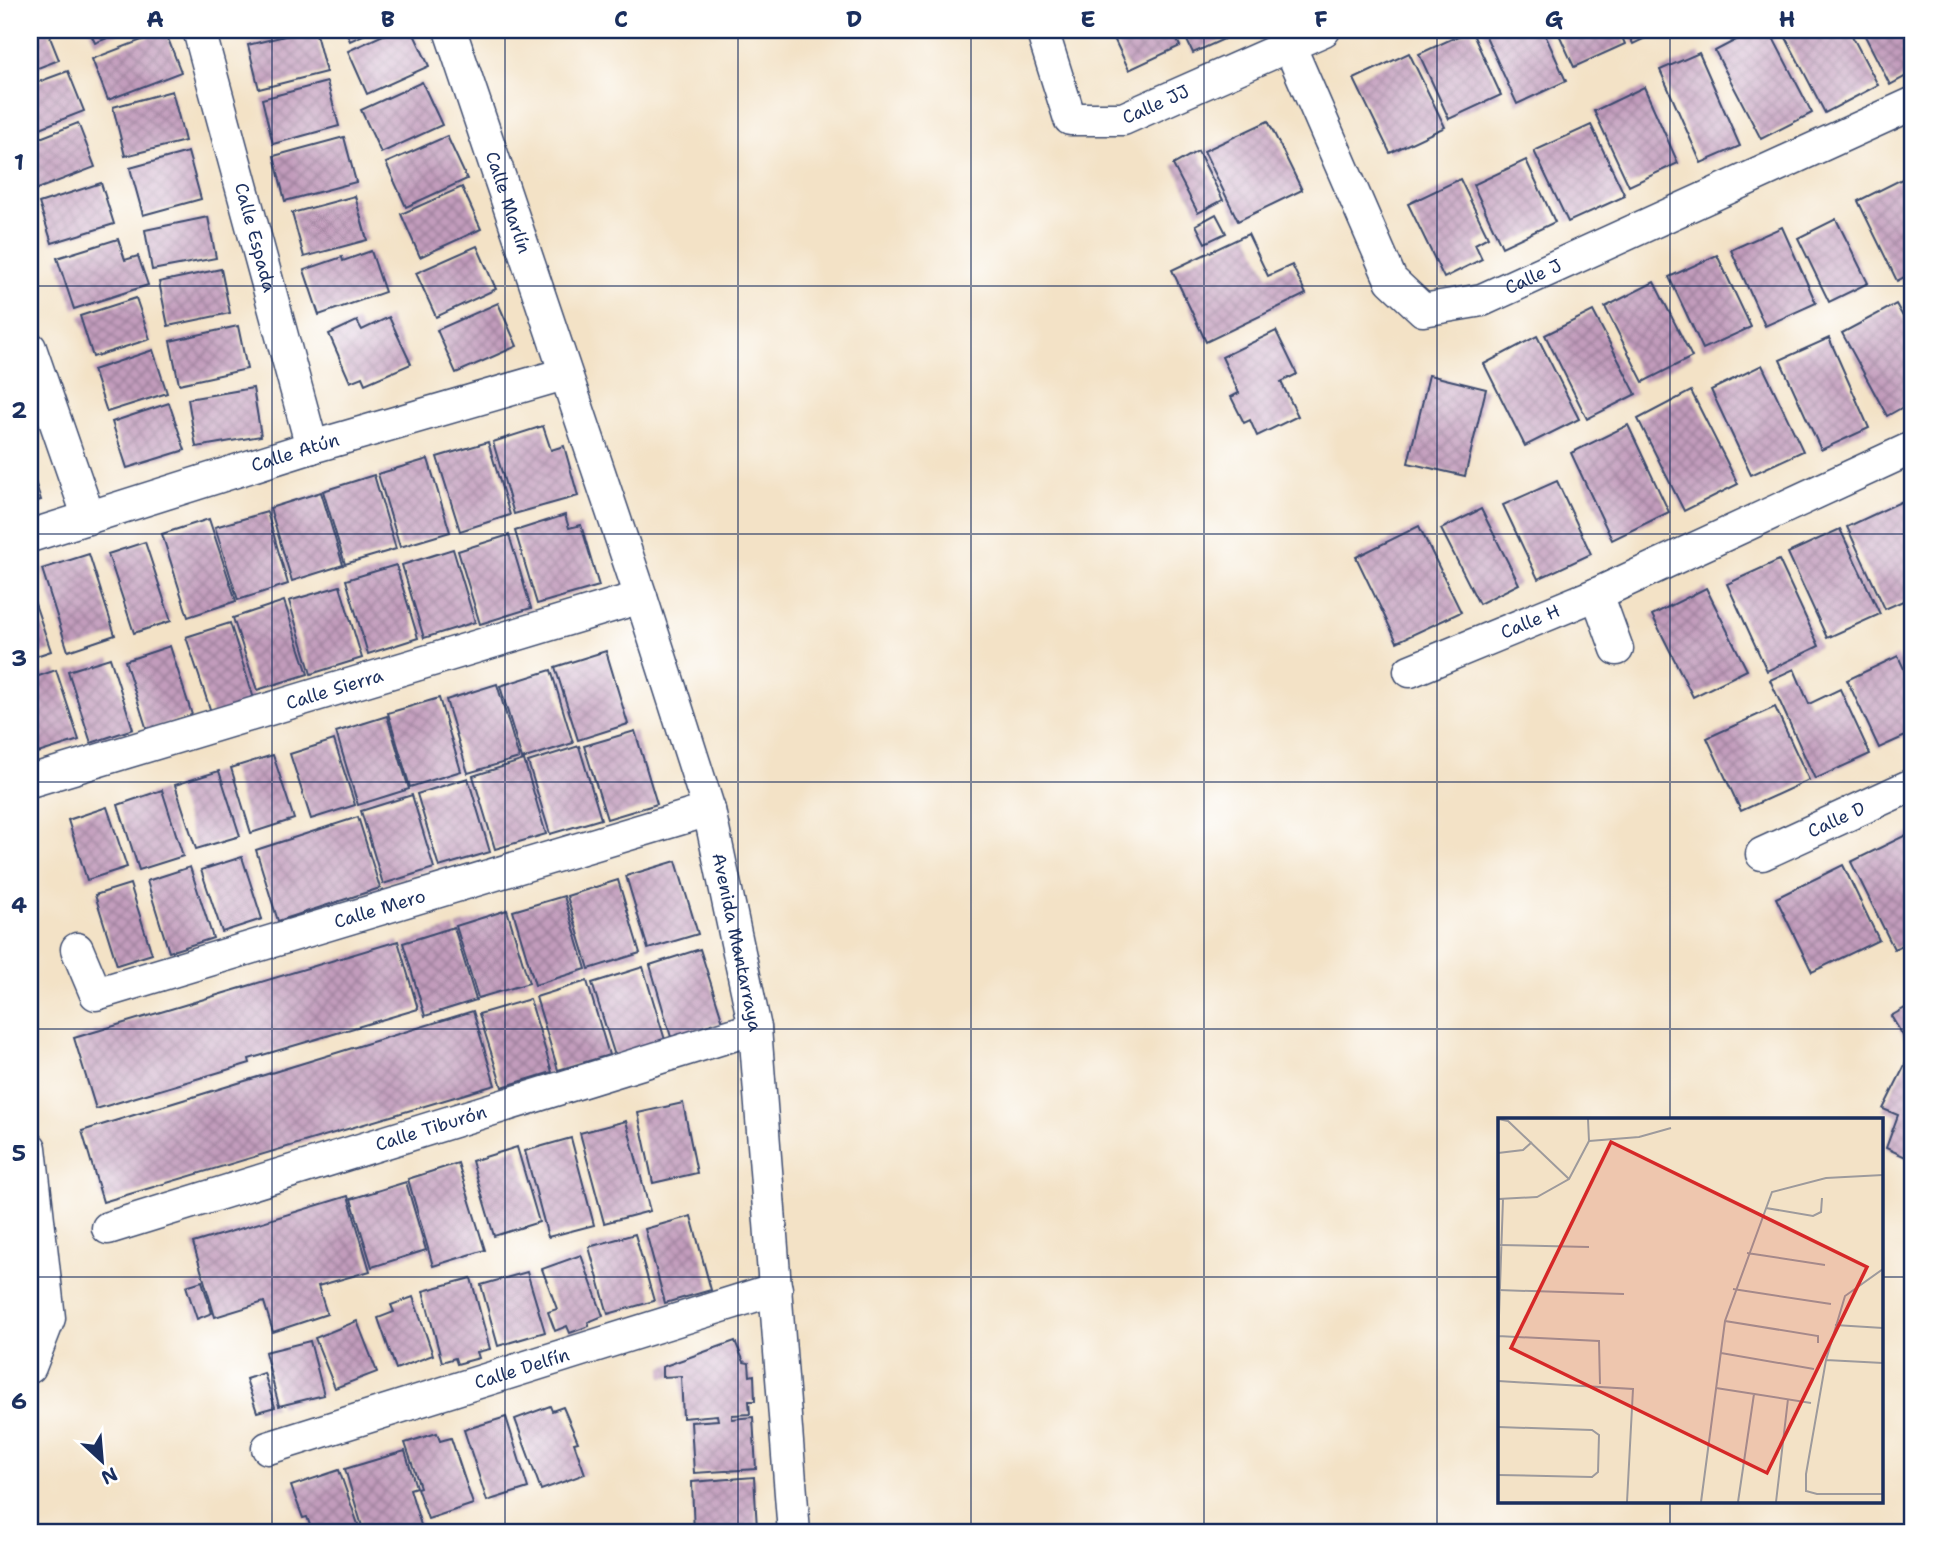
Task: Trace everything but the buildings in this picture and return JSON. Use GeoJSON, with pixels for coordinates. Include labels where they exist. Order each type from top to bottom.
{"type":"FeatureCollection","features":[{"type":"Feature","properties":{"kind":"street","name":"Calle Espada"},"geometry":{"type":"LineString","coordinates":[[199,30],[312,447]]}},
{"type":"Feature","properties":{"kind":"street","name":"Calle Marlín"},"geometry":{"type":"LineString","coordinates":[[450,30],[564,374]]}},
{"type":"Feature","properties":{"kind":"street","name":"Calle JJ"},"geometry":{"type":"LineString","coordinates":[[1042,30],[1070,119],[1123,119],[1324,30]]}},
{"type":"Feature","properties":{"kind":"street","name":"Calle J"},"geometry":{"type":"LineString","coordinates":[[1289,46],[1391,281],[1423,310],[1482,300],[1912,104]]}},
{"type":"Feature","properties":{"kind":"street"},"geometry":{"type":"LineString","coordinates":[[30,348],[89,518]]}},
{"type":"Feature","properties":{"kind":"street","name":"Calle Atún"},"geometry":{"type":"LineString","coordinates":[[30,536],[312,447],[564,374]]}},
{"type":"Feature","properties":{"kind":"street","name":"Avenida Mantarraya"},"geometry":{"type":"LineString","coordinates":[[564,374],[641,597],[709,810],[755,1028],[794,1533]]}},
{"type":"Feature","properties":{"kind":"street","name":"Calle H"},"geometry":{"type":"LineString","coordinates":[[1410,671],[1597,594],[1912,448]]}},
{"type":"Feature","properties":{"kind":"street"},"geometry":{"type":"LineString","coordinates":[[1597,594],[1616,649]]}},
{"type":"Feature","properties":{"kind":"street","name":"Calle Sierra"},"geometry":{"type":"LineString","coordinates":[[30,781],[641,597]]}},
{"type":"Feature","properties":{"kind":"street","name":"Calle D"},"geometry":{"type":"LineString","coordinates":[[1762,854],[1912,785]]}},
{"type":"Feature","properties":{"kind":"street","name":"Calle Mero"},"geometry":{"type":"LineString","coordinates":[[77,949],[96,994],[709,810]]}},
{"type":"Feature","properties":{"kind":"street","name":"Calle Tiburón"},"geometry":{"type":"LineString","coordinates":[[108,1227],[755,1028]]}},
{"type":"Feature","properties":{"kind":"street"},"geometry":{"type":"LineString","coordinates":[[30,1148],[49,1318],[30,1367]]}},
{"type":"Feature","properties":{"kind":"street","name":"Calle Delfín"},"geometry":{"type":"LineString","coordinates":[[268,1448],[776,1289]]}}]}
